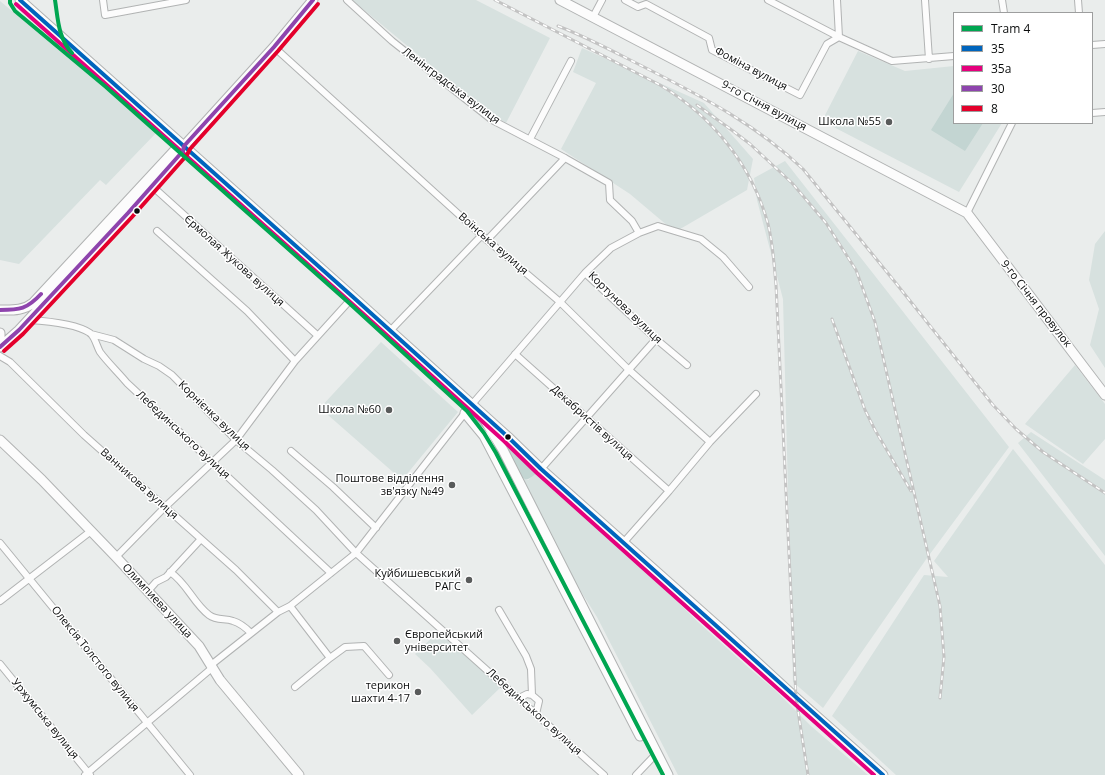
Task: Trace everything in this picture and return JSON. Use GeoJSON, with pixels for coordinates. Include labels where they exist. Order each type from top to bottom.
{"type":"FeatureCollection","features":[{"type":"Feature","properties":{"kind":"main road"},"geometry":{"type":"LineString","coordinates":[[20,0],[181,146],[353,297],[541,469],[883,775]]}},
{"type":"Feature","properties":{"kind":"main road"},"geometry":{"type":"LineString","coordinates":[[0,310],[27,308],[33,303],[274,47],[313,0]]}},
{"type":"Feature","properties":{"kind":"main road","name":"9-го Січня вулиця"},"geometry":{"type":"LineString","coordinates":[[560,0],[967,213]]}},
{"type":"Feature","properties":{"kind":"main road"},"geometry":{"type":"LineString","coordinates":[[0,347],[29,320],[152,186],[183,151],[181,146]]}},
{"type":"Feature","properties":{"kind":"main road","name":"9-го Січня провулок"},"geometry":{"type":"LineString","coordinates":[[967,213],[1105,395]]}},
{"type":"Feature","properties":{"kind":"main road"},"geometry":{"type":"LineString","coordinates":[[0,333],[0,340]]}},
{"type":"Feature","properties":{"kind":"main road"},"geometry":{"type":"LineString","coordinates":[[465,413],[484,436],[592,643],[654,756],[668,775]]}},
{"type":"Feature","properties":{"kind":"main road"},"geometry":{"type":"LineString","coordinates":[[482,414],[503,450],[595,632],[654,756],[661,775]]}},
{"type":"Feature","properties":{"kind":"main road","name":"Олимпиева улица"},"geometry":{"type":"LineString","coordinates":[[0,440],[42,480],[199,646],[220,680],[299,775]]}},
{"type":"Feature","properties":{"kind":"main road"},"geometry":{"type":"LineString","coordinates":[[592,643],[595,632]]}},
{"type":"Feature","properties":{"kind":"street"},"geometry":{"type":"LineString","coordinates":[[103,0],[105,15],[186,0]]}},
{"type":"Feature","properties":{"kind":"street","name":"Ленінградська вулиця"},"geometry":{"type":"LineString","coordinates":[[347,0],[392,41],[492,120],[565,158],[609,184],[610,200],[632,221],[639,233]]}},
{"type":"Feature","properties":{"kind":"street"},"geometry":{"type":"LineString","coordinates":[[593,17],[602,0]]}},
{"type":"Feature","properties":{"kind":"street","name":"Фоміна вулиця"},"geometry":{"type":"LineString","coordinates":[[625,0],[638,7],[646,4],[709,38],[712,50],[800,95],[828,44],[839,37]]}},
{"type":"Feature","properties":{"kind":"street"},"geometry":{"type":"LineString","coordinates":[[768,0],[839,37],[892,61],[953,56]]}},
{"type":"Feature","properties":{"kind":"street"},"geometry":{"type":"LineString","coordinates":[[837,0],[839,37]]}},
{"type":"Feature","properties":{"kind":"street"},"geometry":{"type":"LineString","coordinates":[[925,0],[930,59]]}},
{"type":"Feature","properties":{"kind":"street"},"geometry":{"type":"LineString","coordinates":[[1002,0],[1004,12]]}},
{"type":"Feature","properties":{"kind":"street"},"geometry":{"type":"LineString","coordinates":[[1078,0],[1079,12]]}},
{"type":"Feature","properties":{"kind":"street"},"geometry":{"type":"LineString","coordinates":[[1093,45],[1105,44]]}},
{"type":"Feature","properties":{"kind":"street","name":"Воїнська вулиця"},"geometry":{"type":"LineString","coordinates":[[274,47],[487,240],[560,302],[628,369],[710,442]]}},
{"type":"Feature","properties":{"kind":"street"},"geometry":{"type":"LineString","coordinates":[[530,139],[571,61]]}},
{"type":"Feature","properties":{"kind":"street"},"geometry":{"type":"LineString","coordinates":[[1093,113],[1105,112]]}},
{"type":"Feature","properties":{"kind":"street"},"geometry":{"type":"LineString","coordinates":[[967,213],[1012,124]]}},
{"type":"Feature","properties":{"kind":"street"},"geometry":{"type":"LineString","coordinates":[[487,240],[565,158]]}},
{"type":"Feature","properties":{"kind":"street","name":"Єрмолая Жукова вулиця"},"geometry":{"type":"LineString","coordinates":[[152,186],[317,335]]}},
{"type":"Feature","properties":{"kind":"street","name":"Кортунова вулиця"},"geometry":{"type":"LineString","coordinates":[[687,365],[656,339],[585,273],[612,248],[639,233],[658,226],[701,239],[723,257],[748,287]]}},
{"type":"Feature","properties":{"kind":"street"},"geometry":{"type":"LineString","coordinates":[[157,231],[247,311],[295,361]]}},
{"type":"Feature","properties":{"kind":"street"},"geometry":{"type":"LineString","coordinates":[[390,331],[482,235]]}},
{"type":"Feature","properties":{"kind":"street"},"geometry":{"type":"LineString","coordinates":[[88,774],[251,633],[278,612],[290,606],[356,553],[465,413],[585,273]]}},
{"type":"Feature","properties":{"kind":"street"},"geometry":{"type":"LineString","coordinates":[[116,557],[165,507],[236,440],[295,361],[353,297]]}},
{"type":"Feature","properties":{"kind":"street"},"geometry":{"type":"LineString","coordinates":[[29,320],[64,325],[77,328],[91,334]]}},
{"type":"Feature","properties":{"kind":"street","name":"Корнієнка вулиця"},"geometry":{"type":"LineString","coordinates":[[91,334],[114,340],[144,360],[158,366],[172,375],[236,440],[272,470],[310,505],[356,553]]}},
{"type":"Feature","properties":{"kind":"street","name":"Лебединського вулиця"},"geometry":{"type":"LineString","coordinates":[[91,334],[100,353],[127,383],[331,573]]}},
{"type":"Feature","properties":{"kind":"street"},"geometry":{"type":"LineString","coordinates":[[541,469],[656,339]]}},
{"type":"Feature","properties":{"kind":"street","name":"Декабристів вулиця"},"geometry":{"type":"LineString","coordinates":[[515,354],[670,491]]}},
{"type":"Feature","properties":{"kind":"street","name":"Ванникова вулиця"},"geometry":{"type":"LineString","coordinates":[[0,356],[10,362],[84,435],[236,570],[278,612]]}},
{"type":"Feature","properties":{"kind":"street"},"geometry":{"type":"LineString","coordinates":[[624,542],[670,491],[710,442],[756,394]]}},
{"type":"Feature","properties":{"kind":"street"},"geometry":{"type":"LineString","coordinates":[[290,451],[333,487],[376,528]]}},
{"type":"Feature","properties":{"kind":"street"},"geometry":{"type":"LineString","coordinates":[[0,601],[91,531]]}},
{"type":"Feature","properties":{"kind":"street"},"geometry":{"type":"LineString","coordinates":[[148,591],[170,572],[201,539]]}},
{"type":"Feature","properties":{"kind":"street","name":"Олексія Толстого вулиця"},"geometry":{"type":"LineString","coordinates":[[0,543],[190,775]]}},
{"type":"Feature","properties":{"kind":"street","name":"Лебединського вулиця"},"geometry":{"type":"LineString","coordinates":[[356,553],[604,775]]}},
{"type":"Feature","properties":{"kind":"street"},"geometry":{"type":"LineString","coordinates":[[170,572],[186,585],[190,594],[210,616],[218,620],[235,621],[251,633]]}},
{"type":"Feature","properties":{"kind":"street"},"geometry":{"type":"LineString","coordinates":[[290,606],[330,658]]}},
{"type":"Feature","properties":{"kind":"street"},"geometry":{"type":"LineString","coordinates":[[499,610],[526,656],[531,669],[532,695]]}},
{"type":"Feature","properties":{"kind":"street"},"geometry":{"type":"LineString","coordinates":[[295,687],[345,647],[364,646],[390,675]]}},
{"type":"Feature","properties":{"kind":"street","name":"Уржумська вулиця"},"geometry":{"type":"LineString","coordinates":[[0,664],[88,774]]}},
{"type":"Feature","properties":{"kind":"street"},"geometry":{"type":"LineString","coordinates":[[518,698],[527,694],[532,695],[539,701],[536,714]]}},
{"type":"Feature","properties":{"kind":"street"},"geometry":{"type":"LineString","coordinates":[[636,775],[654,756]]}},
{"type":"Feature","properties":{"kind":"shaded area"},"geometry":{"type":"Polygon","coordinates":[[[352,0],[476,0],[550,38],[506,123],[487,112],[352,0]]]}},
{"type":"Feature","properties":{"kind":"shaded area"},"geometry":{"type":"Polygon","coordinates":[[[0,1],[157,132],[106,185],[100,180],[19,264],[0,260],[0,1]]]}},
{"type":"Feature","properties":{"kind":"shaded area"},"geometry":{"type":"Polygon","coordinates":[[[582,48],[704,103],[753,159],[747,190],[675,232],[630,194],[561,149],[596,83],[573,72],[582,48]]]}},
{"type":"Feature","properties":{"kind":"shaded area","name":"Школа №55"},"geometry":{"type":"Polygon","coordinates":[[[858,51],[905,71],[953,66],[953,124],[1001,124],[959,192],[822,121],[858,51]]]}},
{"type":"Feature","properties":{"kind":"shaded area"},"geometry":{"type":"Polygon","coordinates":[[[953,95],[953,124],[982,124],[965,151],[931,130],[953,95]]]}},
{"type":"Feature","properties":{"kind":"shaded area"},"geometry":{"type":"Polygon","coordinates":[[[785,161],[1009,447],[927,558],[823,708],[793,682],[783,299],[757,200],[754,178],[785,161]]]}},
{"type":"Feature","properties":{"kind":"shaded area"},"geometry":{"type":"Polygon","coordinates":[[[1105,231],[1105,368],[1090,345],[1099,309],[1089,280],[1095,244],[1105,231]]]}},
{"type":"Feature","properties":{"kind":"shaded area","name":"Школа №60"},"geometry":{"type":"Polygon","coordinates":[[[381,342],[458,412],[402,480],[320,408],[381,342]]]}},
{"type":"Feature","properties":{"kind":"shaded area"},"geometry":{"type":"Polygon","coordinates":[[[1075,365],[1105,404],[1105,439],[1083,464],[1025,424],[1075,365]]]}},
{"type":"Feature","properties":{"kind":"shaded area"},"geometry":{"type":"Polygon","coordinates":[[[1031,432],[1105,480],[1105,556],[1018,443],[1031,432]]]}},
{"type":"Feature","properties":{"kind":"shaded area"},"geometry":{"type":"Polygon","coordinates":[[[509,444],[538,471],[532,477],[525,479],[517,472],[504,447],[509,444]]]}},
{"type":"Feature","properties":{"kind":"shaded area"},"geometry":{"type":"Polygon","coordinates":[[[1013,449],[1105,565],[1105,775],[896,775],[832,716],[924,575],[948,577],[934,561],[1013,449]]]}},
{"type":"Feature","properties":{"kind":"shaded area"},"geometry":{"type":"Polygon","coordinates":[[[538,471],[607,533],[698,622],[775,690],[811,726],[868,775],[678,775],[597,617],[561,560],[519,476],[528,480],[538,471]]]}},
{"type":"Feature","properties":{"kind":"shaded area"},"geometry":{"type":"Polygon","coordinates":[[[441,629],[501,687],[472,715],[430,668],[415,654],[441,629]]]}},
{"type":"Feature","properties":{"kind":"railway"},"geometry":{"type":"LineString","coordinates":[[495,0],[660,85],[679,97],[713,127],[728,144],[741,162],[761,202],[771,239],[776,285],[796,698],[808,775]]}},
{"type":"Feature","properties":{"kind":"railway"},"geometry":{"type":"LineString","coordinates":[[558,26],[603,46],[729,113],[768,139],[786,154],[803,169],[993,405],[1016,429],[1043,452],[1105,493]]}},
{"type":"Feature","properties":{"kind":"railway"},"geometry":{"type":"LineString","coordinates":[[697,105],[750,144],[792,183],[826,223],[856,270],[875,322],[940,606],[944,657],[940,698]]}},
{"type":"Feature","properties":{"kind":"railway"},"geometry":{"type":"LineString","coordinates":[[832,319],[865,410],[911,491]]}},
{"type":"Feature","properties":{"kind":"tram line","name":"4"},"geometry":{"type":"LineString","coordinates":[[10,0],[10,3],[15,11],[106,87],[348,302],[467,411],[484,433],[496,453],[663,775]]}},
{"type":"Feature","properties":{"kind":"tram line","name":"4"},"geometry":{"type":"LineString","coordinates":[[55,0],[61,35],[72,53]]}},
{"type":"Feature","properties":{"kind":"transit line","name":"35"},"geometry":{"type":"LineString","coordinates":[[20,0],[353,297],[508,437],[541,469],[883,775]]}},
{"type":"Feature","properties":{"kind":"transit line","name":"30"},"geometry":{"type":"LineString","coordinates":[[184,146],[274,47],[313,0]]}},
{"type":"Feature","properties":{"kind":"transit line","name":"35а"},"geometry":{"type":"LineString","coordinates":[[16,4],[349,301],[504,441],[537,473],[874,775]]}},
{"type":"Feature","properties":{"kind":"transit line","name":"8"},"geometry":{"type":"LineString","coordinates":[[4,351],[23,334],[132,217],[318,4]]}},
{"type":"Feature","properties":{"kind":"transit line","name":"30"},"geometry":{"type":"LineString","coordinates":[[0,347],[19,330],[128,213],[183,151],[184,146]]}},
{"type":"Feature","properties":{"kind":"transit line","name":"30"},"geometry":{"type":"LineString","coordinates":[[0,310],[23,308],[32,303],[41,294]]}},
{"type":"Feature","properties":{"kind":"place","name":"Школа №55"},"geometry":{"type":"Point","coordinates":[889,122]}},
{"type":"Feature","properties":{"kind":"place","name":"Школа №60"},"geometry":{"type":"Point","coordinates":[389,410]}},
{"type":"Feature","properties":{"kind":"place","name":"Поштове відділення зв'язку №49"},"geometry":{"type":"Point","coordinates":[452,485]}},
{"type":"Feature","properties":{"kind":"place","name":"Куйбишевський РАГС"},"geometry":{"type":"Point","coordinates":[469,580]}},
{"type":"Feature","properties":{"kind":"place","name":"Європейський університет"},"geometry":{"type":"Point","coordinates":[397,641]}},
{"type":"Feature","properties":{"kind":"place","name":"терикон шахти 4-17"},"geometry":{"type":"Point","coordinates":[418,692]}}]}
